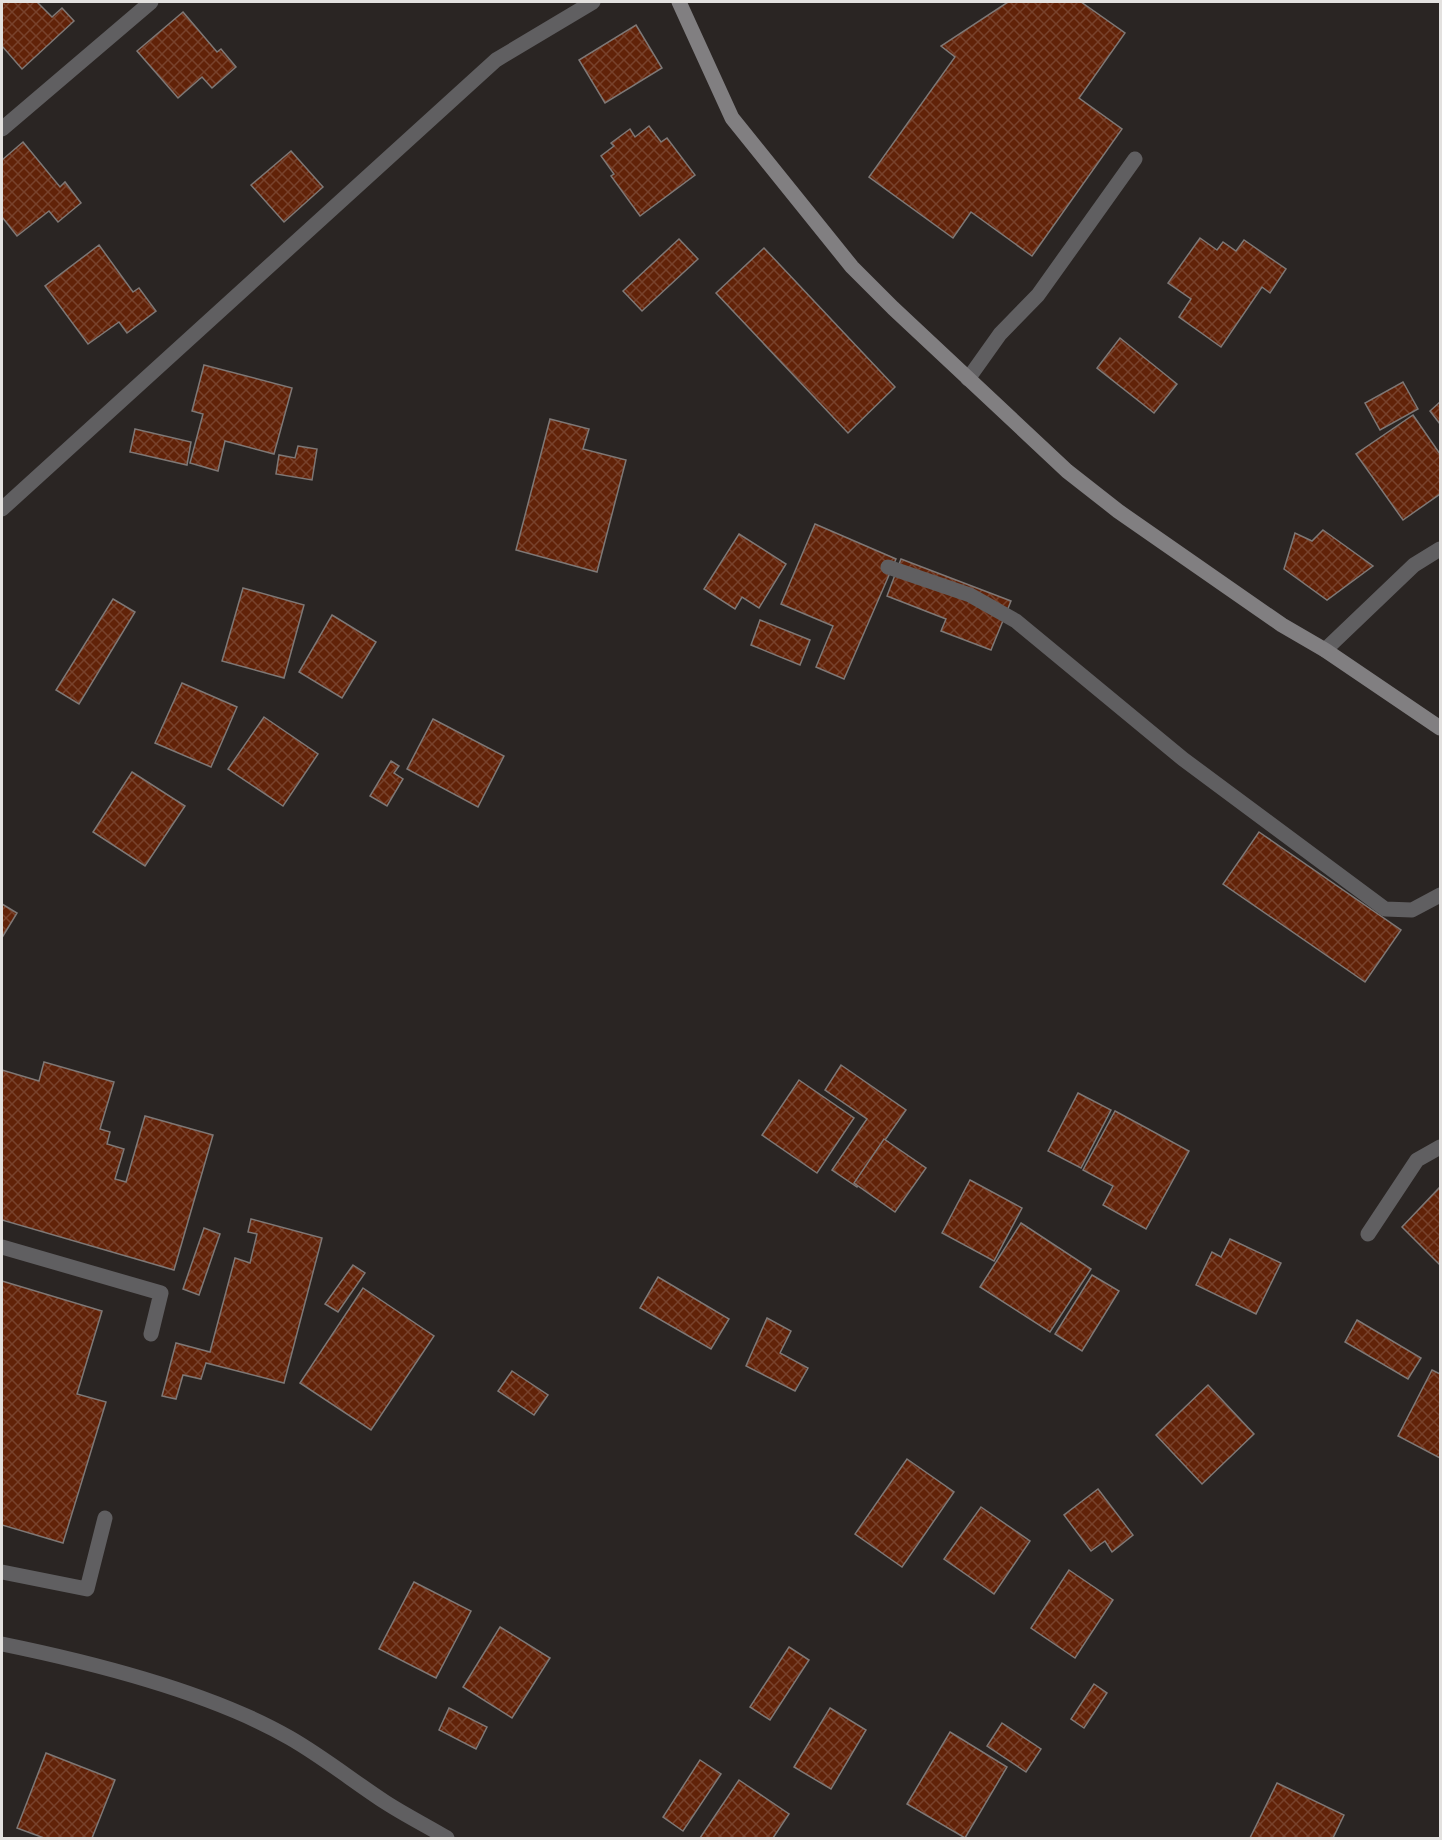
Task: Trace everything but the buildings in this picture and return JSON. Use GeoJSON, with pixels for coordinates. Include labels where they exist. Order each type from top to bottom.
{"type":"FeatureCollection","features":[{"type":"Feature","properties":{"kind":"street"},"geometry":{"type":"LineString","coordinates":[[2,129],[122,24],[151,2]]}},
{"type":"Feature","properties":{"kind":"street"},"geometry":{"type":"LineString","coordinates":[[2,509],[496,60],[593,2]]}},
{"type":"Feature","properties":{"kind":"street"},"geometry":{"type":"LineString","coordinates":[[679,2],[732,118],[852,267],[968,380],[1067,471],[1118,511],[1282,626],[1325,650],[1440,728]]}},
{"type":"Feature","properties":{"kind":"street"},"geometry":{"type":"LineString","coordinates":[[968,380],[1000,334],[1038,295],[1135,159]]}},
{"type":"Feature","properties":{"kind":"street"},"geometry":{"type":"LineString","coordinates":[[1325,650],[1414,565],[1440,549]]}},
{"type":"Feature","properties":{"kind":"street"},"geometry":{"type":"LineString","coordinates":[[888,567],[970,595],[1016,621],[1183,759],[1385,909],[1412,910],[1440,895]]}},
{"type":"Feature","properties":{"kind":"street"},"geometry":{"type":"LineString","coordinates":[[1368,1234],[1417,1160],[1440,1147]]}},
{"type":"Feature","properties":{"kind":"street"},"geometry":{"type":"LineString","coordinates":[[2,1247],[161,1293],[151,1334]]}},
{"type":"Feature","properties":{"kind":"street"},"geometry":{"type":"LineString","coordinates":[[2,1572],[87,1589],[105,1518]]}},
{"type":"Feature","properties":{"kind":"street"},"geometry":{"type":"LineString","coordinates":[[2,1644],[46,1653],[182,1692],[240,1715],[290,1738],[387,1803],[447,1839]]}}]}
